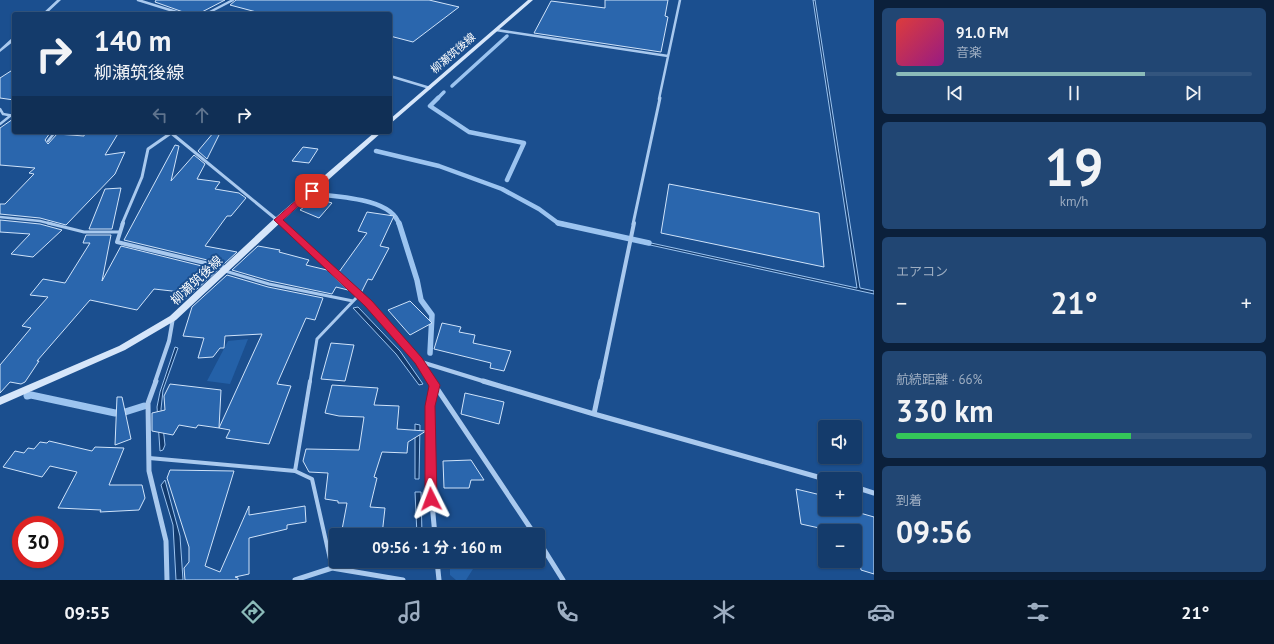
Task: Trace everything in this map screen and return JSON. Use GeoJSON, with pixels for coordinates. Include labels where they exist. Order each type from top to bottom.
{"type":"FeatureCollection","features":[{"type":"Feature","properties":{"kind":"main road","name":"柳瀬筑後線"},"geometry":{"type":"LineString","coordinates":[[392,120],[531,0]]}},
{"type":"Feature","properties":{"kind":"main road","name":"柳瀬筑後線"},"geometry":{"type":"LineString","coordinates":[[0,401],[122,348],[173,318],[278,220],[377,134]]}},
{"type":"Feature","properties":{"kind":"street"},"geometry":{"type":"LineString","coordinates":[[46,12],[59,0]]}},
{"type":"Feature","properties":{"kind":"street"},"geometry":{"type":"LineString","coordinates":[[138,0],[177,12]]}},
{"type":"Feature","properties":{"kind":"street"},"geometry":{"type":"LineString","coordinates":[[210,12],[233,0]]}},
{"type":"Feature","properties":{"kind":"street"},"geometry":{"type":"LineString","coordinates":[[594,414],[680,0]]}},
{"type":"Feature","properties":{"kind":"street"},"geometry":{"type":"LineString","coordinates":[[496,30],[668,56]]}},
{"type":"Feature","properties":{"kind":"street"},"geometry":{"type":"LineString","coordinates":[[0,51],[12,41]]}},
{"type":"Feature","properties":{"kind":"street"},"geometry":{"type":"LineString","coordinates":[[392,77],[430,88]]}},
{"type":"Feature","properties":{"kind":"street"},"geometry":{"type":"LineString","coordinates":[[167,134],[148,149],[142,177],[119,232],[117,242],[224,269]]}},
{"type":"Feature","properties":{"kind":"street"},"geometry":{"type":"LineString","coordinates":[[172,134],[278,220],[359,295],[418,360],[530,528]]}},
{"type":"Feature","properties":{"kind":"street"},"geometry":{"type":"LineString","coordinates":[[167,580],[166,541],[149,471],[148,403],[169,341],[173,318]]}},
{"type":"Feature","properties":{"kind":"street"},"geometry":{"type":"LineString","coordinates":[[418,360],[594,414],[818,477]]}},
{"type":"Feature","properties":{"kind":"street"},"geometry":{"type":"LineString","coordinates":[[434,385],[430,406],[430,487],[434,528]]}},
{"type":"Feature","properties":{"kind":"street"},"geometry":{"type":"LineString","coordinates":[[862,489],[874,493]]}},
{"type":"Feature","properties":{"kind":"street"},"geometry":{"type":"LineString","coordinates":[[545,551],[563,580]]}},
{"type":"Feature","properties":{"kind":"street"},"geometry":{"type":"LineString","coordinates":[[295,580],[332,568],[403,580]]}},
{"type":"Feature","properties":{"kind":"street"},"geometry":{"type":"LineString","coordinates":[[438,568],[439,580]]}},
{"type":"Feature","properties":{"kind":"lane"},"geometry":{"type":"LineString","coordinates":[[0,109],[3,114],[10,116]]}},
{"type":"Feature","properties":{"kind":"lane"},"geometry":{"type":"LineString","coordinates":[[0,124],[10,116]]}},
{"type":"Feature","properties":{"kind":"lane"},"geometry":{"type":"LineString","coordinates":[[48,141],[53,134]]}},
{"type":"Feature","properties":{"kind":"lane"},"geometry":{"type":"LineString","coordinates":[[0,217],[40,221],[84,232],[119,232]]}},
{"type":"Feature","properties":{"kind":"lane"},"geometry":{"type":"LineString","coordinates":[[224,269],[269,284],[353,301]]}},
{"type":"Feature","properties":{"kind":"lane"},"geometry":{"type":"LineString","coordinates":[[295,471],[317,340],[359,295]]}},
{"type":"Feature","properties":{"kind":"lane"},"geometry":{"type":"LineString","coordinates":[[149,458],[295,471],[312,479],[329,555]]}},
{"type":"Feature","properties":{"kind":"shaded area"},"geometry":{"type":"Polygon","coordinates":[[[813,0],[815,0],[860,288],[874,291],[874,294],[641,243],[642,241],[857,288],[813,0]]]}},
{"type":"Feature","properties":{"kind":"shaded area"},"geometry":{"type":"Polygon","coordinates":[[[358,307],[400,351],[423,384],[419,385],[396,354],[353,308],[358,307]]]}},
{"type":"Feature","properties":{"kind":"shaded area"},"geometry":{"type":"Polygon","coordinates":[[[248,339],[230,384],[207,381],[228,341],[248,339]]]}},
{"type":"Feature","properties":{"kind":"shaded area"},"geometry":{"type":"Polygon","coordinates":[[[175,347],[178,348],[163,390],[161,409],[165,445],[163,450],[160,451],[157,407],[160,392],[175,347]]]}},
{"type":"Feature","properties":{"kind":"shaded area"},"geometry":{"type":"Polygon","coordinates":[[[415,424],[420,425],[419,479],[415,479],[415,424]]]}},
{"type":"Feature","properties":{"kind":"shaded area"},"geometry":{"type":"Polygon","coordinates":[[[165,480],[180,536],[183,580],[176,580],[173,525],[161,485],[165,480]]]}},
{"type":"Feature","properties":{"kind":"shaded area"},"geometry":{"type":"Polygon","coordinates":[[[415,492],[421,492],[422,528],[417,528],[415,492]]]}},
{"type":"Feature","properties":{"kind":"shaded area"},"geometry":{"type":"Polygon","coordinates":[[[450,568],[474,568],[466,580],[456,580],[450,575],[450,568]]]}},
{"type":"Feature","properties":{"kind":"building"},"geometry":{"type":"Polygon","coordinates":[[[156,0],[225,0],[202,12],[183,12],[155,2],[156,0]]]}},
{"type":"Feature","properties":{"kind":"building"},"geometry":{"type":"Polygon","coordinates":[[[236,0],[429,0],[459,7],[413,42],[392,37],[392,12],[256,12],[230,5],[236,0]]]}},
{"type":"Feature","properties":{"kind":"building"},"geometry":{"type":"Polygon","coordinates":[[[605,0],[668,0],[665,16],[668,17],[661,52],[534,33],[551,1],[605,8],[605,0]]]}},
{"type":"Feature","properties":{"kind":"building"},"geometry":{"type":"Polygon","coordinates":[[[12,70],[12,100],[0,98],[0,78],[12,70]]]}},
{"type":"Feature","properties":{"kind":"building"},"geometry":{"type":"Polygon","coordinates":[[[12,120],[12,134],[49,134],[45,140],[48,144],[57,134],[84,136],[84,134],[118,134],[105,155],[125,152],[115,174],[66,225],[40,218],[0,214],[0,204],[5,204],[34,174],[29,173],[35,168],[0,165],[0,128],[12,120]]]}},
{"type":"Feature","properties":{"kind":"building"},"geometry":{"type":"Polygon","coordinates":[[[212,134],[220,134],[207,159],[198,151],[212,134]]]}},
{"type":"Feature","properties":{"kind":"building"},"geometry":{"type":"Polygon","coordinates":[[[175,145],[179,146],[171,181],[194,155],[205,164],[197,179],[220,182],[215,189],[239,193],[246,198],[231,216],[227,216],[205,246],[237,252],[224,264],[124,240],[175,145]]]}},
{"type":"Feature","properties":{"kind":"building"},"geometry":{"type":"Polygon","coordinates":[[[303,147],[318,149],[309,163],[292,161],[303,147]]]}},
{"type":"Feature","properties":{"kind":"building"},"geometry":{"type":"Polygon","coordinates":[[[669,184],[819,213],[824,267],[661,233],[669,184]]]}},
{"type":"Feature","properties":{"kind":"building"},"geometry":{"type":"Polygon","coordinates":[[[121,188],[112,229],[89,229],[105,189],[121,188]]]}},
{"type":"Feature","properties":{"kind":"building"},"geometry":{"type":"Polygon","coordinates":[[[316,198],[332,203],[319,218],[300,210],[316,198]]]}},
{"type":"Feature","properties":{"kind":"building"},"geometry":{"type":"Polygon","coordinates":[[[367,212],[394,216],[380,246],[389,248],[372,280],[368,279],[361,293],[339,272],[367,233],[358,231],[367,212]]]}},
{"type":"Feature","properties":{"kind":"building"},"geometry":{"type":"Polygon","coordinates":[[[0,220],[40,224],[62,230],[33,257],[11,254],[30,234],[0,232],[0,220]]]}},
{"type":"Feature","properties":{"kind":"building"},"geometry":{"type":"Polygon","coordinates":[[[86,235],[111,235],[102,281],[121,246],[218,270],[187,298],[178,297],[181,292],[154,289],[137,310],[90,300],[37,361],[39,361],[25,382],[21,384],[10,382],[0,393],[0,365],[31,328],[22,326],[48,297],[30,295],[43,279],[65,283],[90,243],[83,243],[86,235]]]}},
{"type":"Feature","properties":{"kind":"building"},"geometry":{"type":"Polygon","coordinates":[[[258,246],[280,250],[279,252],[309,260],[306,265],[327,270],[348,290],[336,287],[332,294],[270,281],[232,270],[258,246]]]}},
{"type":"Feature","properties":{"kind":"building"},"geometry":{"type":"Polygon","coordinates":[[[227,275],[268,287],[323,298],[315,320],[306,318],[277,384],[291,386],[269,444],[226,438],[230,430],[219,428],[262,334],[225,336],[224,348],[220,348],[213,357],[198,358],[204,338],[183,336],[192,307],[227,275]]]}},
{"type":"Feature","properties":{"kind":"building"},"geometry":{"type":"Polygon","coordinates":[[[410,301],[432,323],[410,335],[388,310],[410,301]]]}},
{"type":"Feature","properties":{"kind":"building"},"geometry":{"type":"Polygon","coordinates":[[[442,323],[461,327],[459,332],[475,335],[473,343],[511,351],[504,371],[490,368],[491,363],[434,349],[442,323]]]}},
{"type":"Feature","properties":{"kind":"building"},"geometry":{"type":"Polygon","coordinates":[[[331,343],[354,345],[345,381],[321,379],[331,343]]]}},
{"type":"Feature","properties":{"kind":"building"},"geometry":{"type":"Polygon","coordinates":[[[170,384],[221,390],[219,428],[198,425],[196,428],[179,425],[173,435],[152,431],[152,413],[165,410],[164,396],[170,384]]]}},
{"type":"Feature","properties":{"kind":"building"},"geometry":{"type":"Polygon","coordinates":[[[332,385],[378,388],[374,405],[399,406],[397,429],[426,431],[408,442],[407,453],[382,452],[374,477],[377,478],[370,507],[385,508],[383,528],[342,528],[347,503],[338,503],[338,501],[325,499],[328,473],[309,472],[303,461],[306,449],[359,450],[364,417],[339,416],[325,413],[332,385]]]}},
{"type":"Feature","properties":{"kind":"building"},"geometry":{"type":"Polygon","coordinates":[[[465,393],[504,402],[499,424],[461,414],[465,393]]]}},
{"type":"Feature","properties":{"kind":"building"},"geometry":{"type":"Polygon","coordinates":[[[117,397],[122,397],[131,439],[115,445],[117,397]]]}},
{"type":"Feature","properties":{"kind":"building"},"geometry":{"type":"Polygon","coordinates":[[[49,441],[92,451],[95,447],[124,448],[109,485],[142,485],[145,498],[139,510],[100,512],[101,510],[58,508],[77,472],[50,466],[42,477],[3,467],[15,451],[24,453],[28,448],[34,449],[40,442],[47,443],[49,441]]]}},
{"type":"Feature","properties":{"kind":"building"},"geometry":{"type":"Polygon","coordinates":[[[471,460],[484,480],[471,480],[469,488],[444,488],[443,461],[471,460]]]}},
{"type":"Feature","properties":{"kind":"building"},"geometry":{"type":"Polygon","coordinates":[[[170,470],[234,471],[205,566],[220,572],[249,506],[249,515],[305,506],[306,522],[287,525],[287,529],[249,538],[249,574],[235,577],[238,578],[238,580],[185,580],[184,568],[189,562],[189,547],[167,478],[170,470]]]}},
{"type":"Feature","properties":{"kind":"building"},"geometry":{"type":"Polygon","coordinates":[[[796,489],[818,494],[818,516],[862,516],[862,514],[874,517],[874,574],[861,570],[862,524],[818,524],[818,528],[801,524],[796,489]]]}},
{"type":"Feature","properties":{"kind":"waterway"},"geometry":{"type":"LineString","coordinates":[[452,86],[507,36]]}},
{"type":"Feature","properties":{"kind":"waterway"},"geometry":{"type":"LineString","coordinates":[[444,92],[430,106],[469,132],[524,143],[507,180]]}},
{"type":"Feature","properties":{"kind":"waterway"},"geometry":{"type":"LineString","coordinates":[[376,151],[439,166],[502,189],[539,209],[558,223]]}},
{"type":"Feature","properties":{"kind":"waterway"},"geometry":{"type":"LineString","coordinates":[[315,194],[363,200],[375,204],[394,215],[399,224]]}},
{"type":"Feature","properties":{"kind":"waterway"},"geometry":{"type":"LineString","coordinates":[[399,223],[417,280],[421,300],[432,315],[430,353]]}},
{"type":"Feature","properties":{"kind":"waterway"},"geometry":{"type":"LineString","coordinates":[[558,223],[563,224]]}},
{"type":"Feature","properties":{"kind":"waterway"},"geometry":{"type":"LineString","coordinates":[[558,223],[649,243]]}},
{"type":"Feature","properties":{"kind":"waterway"},"geometry":{"type":"LineString","coordinates":[[27,396],[31,395],[115,413],[125,412],[144,406]]}},
{"type":"Feature","properties":{"kind":"route"},"geometry":{"type":"LineString","coordinates":[[312,191],[278,220],[368,304],[418,360],[434,385],[430,406],[431,499]]}}]}
